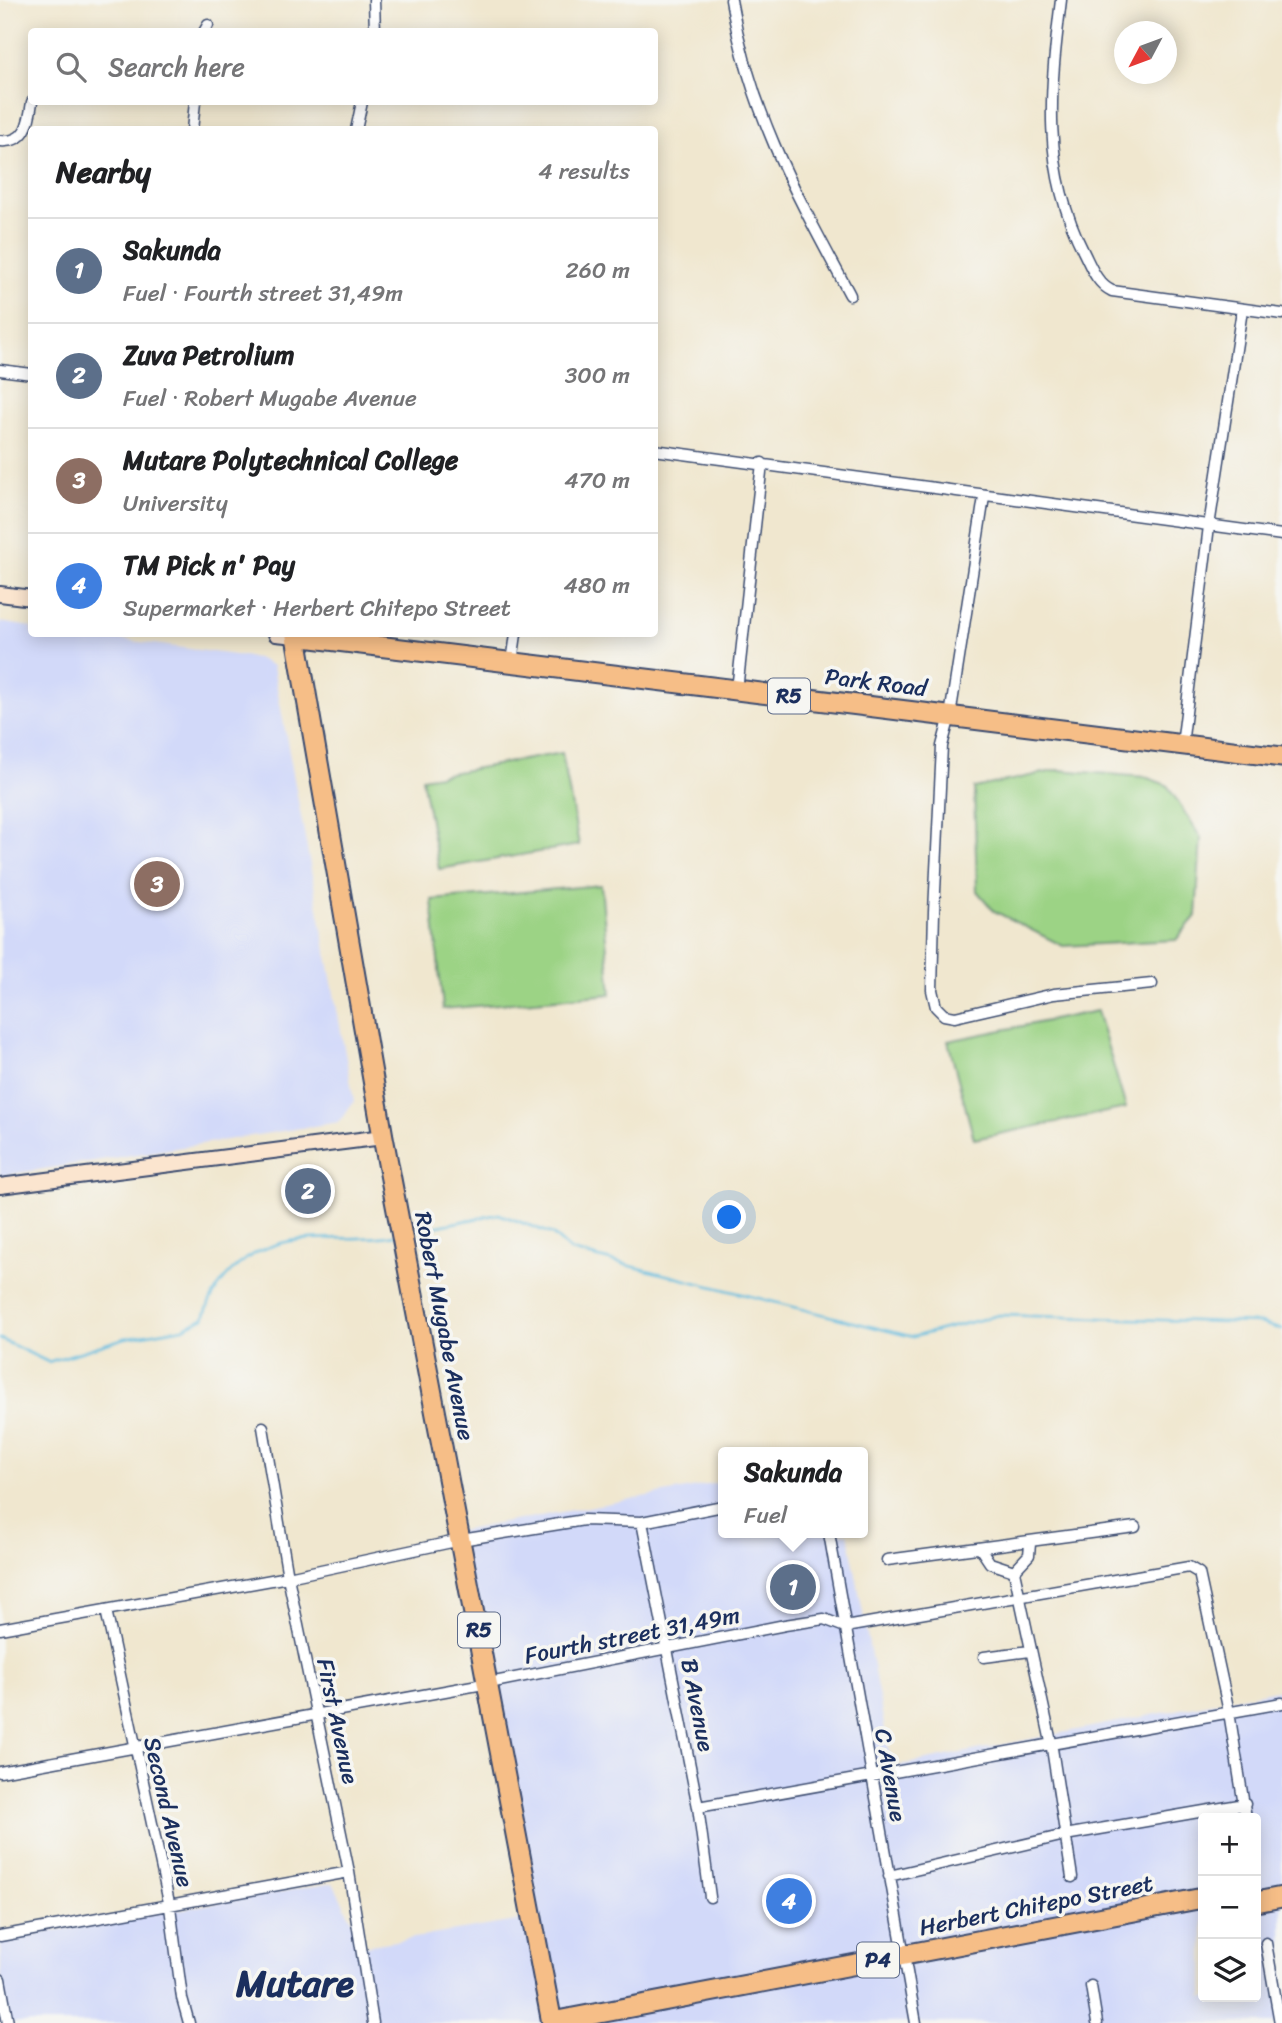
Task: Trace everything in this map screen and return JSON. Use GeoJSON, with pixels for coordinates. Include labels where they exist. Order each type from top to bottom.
{"type":"FeatureCollection","features":[{"type":"Feature","properties":{"kind":"highway","name":"Robert Mugabe Avenue"},"geometry":{"type":"LineString","coordinates":[[296,637],[383,1137],[489,1683],[551,2023]]}},
{"type":"Feature","properties":{"kind":"highway","name":"Park Road"},"geometry":{"type":"LineString","coordinates":[[312,637],[1282,757]]}},
{"type":"Feature","properties":{"kind":"highway"},"geometry":{"type":"LineString","coordinates":[[1261,1888],[1282,1885]]}},
{"type":"Feature","properties":{"kind":"highway"},"geometry":{"type":"LineString","coordinates":[[1261,1901],[1282,1897]]}},
{"type":"Feature","properties":{"kind":"highway","name":"Herbert Chitepo Street"},"geometry":{"type":"LineString","coordinates":[[605,2023],[1198,1899]]}},
{"type":"Feature","properties":{"kind":"highway","name":"Herbert Chitepo Street"},"geometry":{"type":"LineString","coordinates":[[551,2023],[1198,1913]]}},
{"type":"Feature","properties":{"kind":"street"},"geometry":{"type":"LineString","coordinates":[[374,0],[375,28]]}},
{"type":"Feature","properties":{"kind":"street"},"geometry":{"type":"LineString","coordinates":[[732,0],[757,105],[770,141],[850,295]]}},
{"type":"Feature","properties":{"kind":"street"},"geometry":{"type":"LineString","coordinates":[[1061,0],[1052,73],[1052,149],[1056,180],[1069,223],[1097,277],[1112,291],[1242,310],[1282,313]]}},
{"type":"Feature","properties":{"kind":"street"},"geometry":{"type":"LineString","coordinates":[[28,126],[32,105]]}},
{"type":"Feature","properties":{"kind":"street"},"geometry":{"type":"LineString","coordinates":[[192,126],[195,105]]}},
{"type":"Feature","properties":{"kind":"street"},"geometry":{"type":"LineString","coordinates":[[357,126],[361,105]]}},
{"type":"Feature","properties":{"kind":"street"},"geometry":{"type":"LineString","coordinates":[[0,141],[13,142],[28,126]]}},
{"type":"Feature","properties":{"kind":"street"},"geometry":{"type":"LineString","coordinates":[[1182,745],[1209,526],[1242,310]]}},
{"type":"Feature","properties":{"kind":"street"},"geometry":{"type":"LineString","coordinates":[[0,370],[28,374]]}},
{"type":"Feature","properties":{"kind":"street"},"geometry":{"type":"LineString","coordinates":[[658,450],[1282,535]]}},
{"type":"Feature","properties":{"kind":"street"},"geometry":{"type":"LineString","coordinates":[[737,690],[762,463]]}},
{"type":"Feature","properties":{"kind":"street"},"geometry":{"type":"LineString","coordinates":[[984,496],[950,716],[942,746],[932,990],[936,1007],[944,1015],[955,1017],[1054,994],[1152,984]]}},
{"type":"Feature","properties":{"kind":"street"},"geometry":{"type":"LineString","coordinates":[[0,594],[28,598]]}},
{"type":"Feature","properties":{"kind":"street"},"geometry":{"type":"LineString","coordinates":[[512,662],[516,637]]}},
{"type":"Feature","properties":{"kind":"street"},"geometry":{"type":"LineString","coordinates":[[0,1186],[383,1137]]}},
{"type":"Feature","properties":{"kind":"street","name":"First Avenue"},"geometry":{"type":"LineString","coordinates":[[263,1427],[288,1577],[349,1872],[373,2023]]}},
{"type":"Feature","properties":{"kind":"street"},"geometry":{"type":"LineString","coordinates":[[0,1629],[288,1577],[461,1540],[584,1520],[642,1522],[718,1507]]}},
{"type":"Feature","properties":{"kind":"street","name":"B Avenue"},"geometry":{"type":"LineString","coordinates":[[642,1522],[698,1807],[710,1897]]}},
{"type":"Feature","properties":{"kind":"street"},"geometry":{"type":"LineString","coordinates":[[887,1560],[1030,1544],[1135,1527]]}},
{"type":"Feature","properties":{"kind":"street","name":"C Avenue"},"geometry":{"type":"LineString","coordinates":[[830,1538],[916,2023]]}},
{"type":"Feature","properties":{"kind":"street"},"geometry":{"type":"LineString","coordinates":[[1014,1571],[1029,1555],[1030,1544]]}},
{"type":"Feature","properties":{"kind":"street"},"geometry":{"type":"LineString","coordinates":[[980,1548],[990,1563],[1014,1571]]}},
{"type":"Feature","properties":{"kind":"street","name":"Fourth street 31,49m"},"geometry":{"type":"LineString","coordinates":[[0,1772],[489,1683],[817,1619],[845,1627],[1189,1567],[1199,1573],[1229,1713]]}},
{"type":"Feature","properties":{"kind":"street"},"geometry":{"type":"LineString","coordinates":[[1014,1571],[1051,1742],[1072,1877]]}},
{"type":"Feature","properties":{"kind":"street","name":"Second Avenue"},"geometry":{"type":"LineString","coordinates":[[106,1610],[170,1907],[189,2023]]}},
{"type":"Feature","properties":{"kind":"street"},"geometry":{"type":"LineString","coordinates":[[984,1657],[1030,1651]]}},
{"type":"Feature","properties":{"kind":"street"},"geometry":{"type":"LineString","coordinates":[[698,1807],[1051,1742],[1282,1703]]}},
{"type":"Feature","properties":{"kind":"street"},"geometry":{"type":"LineString","coordinates":[[1229,1713],[1246,1813]]}},
{"type":"Feature","properties":{"kind":"street"},"geometry":{"type":"LineString","coordinates":[[889,1876],[1065,1835],[1134,1826],[1189,1811],[1245,1804]]}},
{"type":"Feature","properties":{"kind":"street"},"geometry":{"type":"LineString","coordinates":[[0,1936],[170,1907],[349,1872]]}},
{"type":"Feature","properties":{"kind":"street"},"geometry":{"type":"LineString","coordinates":[[1266,1943],[1280,2023]]}},
{"type":"Feature","properties":{"kind":"street"},"geometry":{"type":"LineString","coordinates":[[0,1979],[8,2023]]}},
{"type":"Feature","properties":{"kind":"street"},"geometry":{"type":"LineString","coordinates":[[1091,1986],[1097,2023]]}},
{"type":"Feature","properties":{"kind":"shaded area"},"geometry":{"type":"Polygon","coordinates":[[[0,622],[28,627],[28,637],[103,637],[257,658],[273,666],[354,1101],[339,1122],[0,1176],[0,622]]]}},
{"type":"Feature","properties":{"kind":"shaded area"},"geometry":{"type":"Polygon","coordinates":[[[718,1483],[718,1538],[849,1538],[892,1767],[1282,1689],[1282,2023],[3,2023],[0,1940],[333,1883],[365,1946],[529,1919],[454,1532],[718,1483]]]}},
{"type":"Feature","properties":{"kind":"green space"},"geometry":{"type":"Polygon","coordinates":[[[562,753],[579,845],[439,869],[422,778],[562,753]]]}},
{"type":"Feature","properties":{"kind":"green space"},"geometry":{"type":"Polygon","coordinates":[[[1058,770],[1145,777],[1167,785],[1201,838],[1196,916],[1176,940],[1063,946],[994,911],[977,891],[974,788],[1058,770]]]}},
{"type":"Feature","properties":{"kind":"green space"},"geometry":{"type":"Polygon","coordinates":[[[601,885],[611,994],[443,1009],[432,900],[601,885]]]}},
{"type":"Feature","properties":{"kind":"green space"},"geometry":{"type":"Polygon","coordinates":[[[1097,1011],[1126,1108],[974,1139],[948,1041],[1097,1011]]]}},
{"type":"Feature","properties":{"kind":"waterway"},"geometry":{"type":"LineString","coordinates":[[408,1232],[499,1214],[552,1234],[571,1251],[913,1337],[999,1315],[1260,1323],[1282,1330]]}},
{"type":"Feature","properties":{"kind":"waterway"},"geometry":{"type":"LineString","coordinates":[[0,1339],[48,1362],[125,1338],[183,1328],[204,1318],[217,1289],[227,1276],[238,1265],[266,1248],[298,1240],[395,1235]]}},
{"type":"Feature","properties":{"kind":"place","name":"Mutare Polytechnical College"},"geometry":{"type":"Point","coordinates":[157,884]}},
{"type":"Feature","properties":{"kind":"place","name":"Zuva Petrolium"},"geometry":{"type":"Point","coordinates":[308,1191]}},
{"type":"Feature","properties":{"kind":"place","name":"Sakunda"},"geometry":{"type":"Point","coordinates":[793,1587]}},
{"type":"Feature","properties":{"kind":"place","name":"TM Pick n' Pay"},"geometry":{"type":"Point","coordinates":[789,1901]}},
{"type":"Feature","properties":{"kind":"district","name":"Mutare"},"geometry":{"type":"Point","coordinates":[295,1983]}}]}
